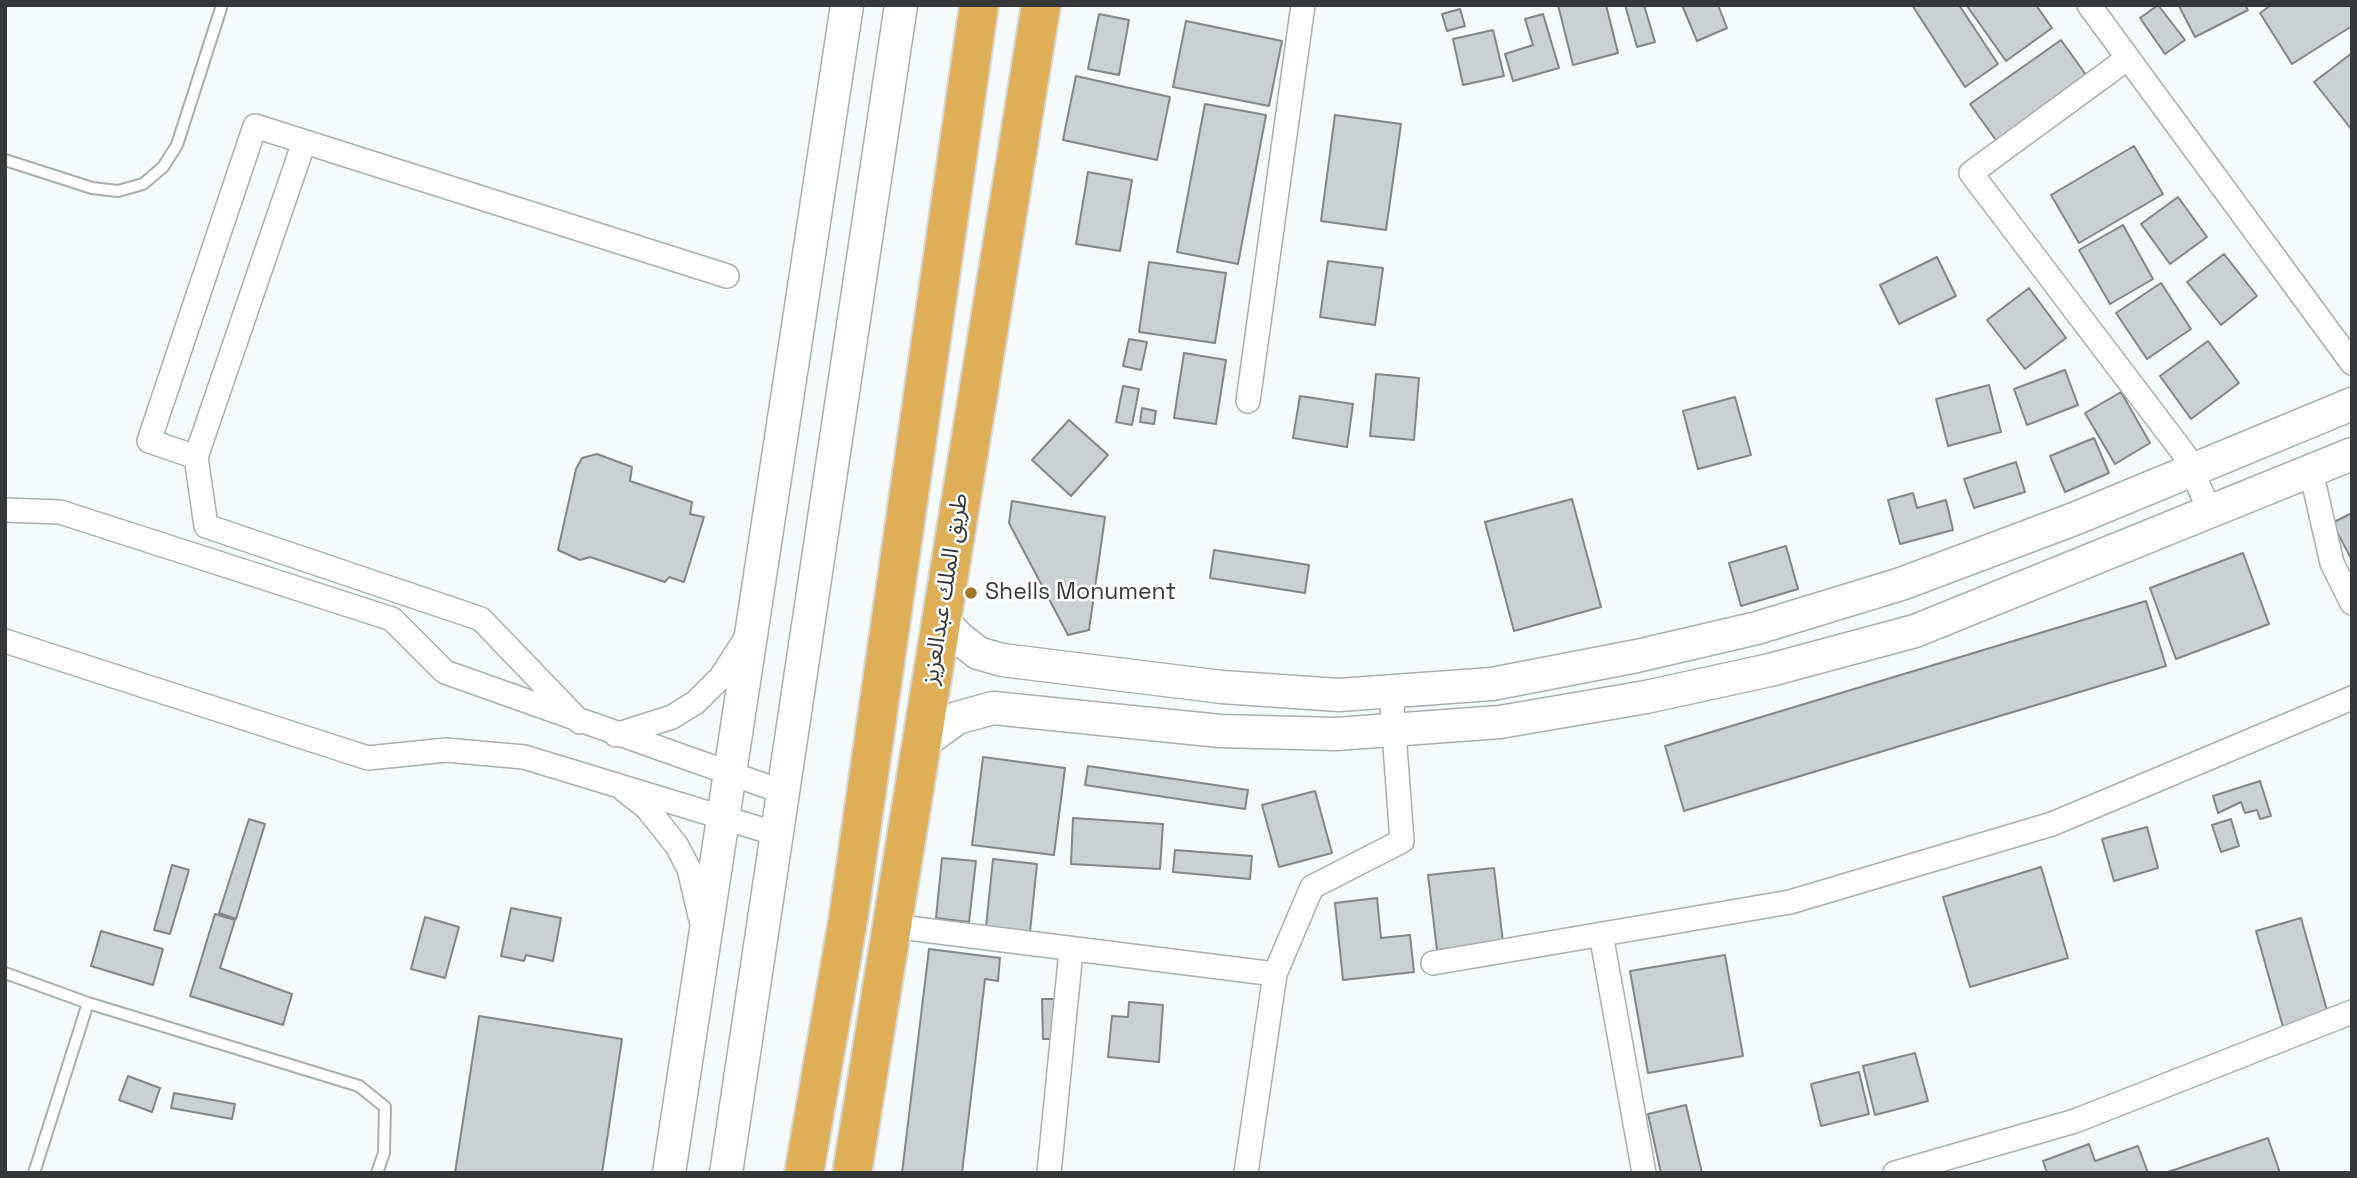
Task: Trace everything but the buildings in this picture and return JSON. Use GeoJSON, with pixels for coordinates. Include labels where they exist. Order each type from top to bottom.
{"type":"FeatureCollection","features":[{"type":"Feature","properties":{"kind":"highway"},"geometry":{"type":"LineString","coordinates":[[804,1173],[848,920],[979,5]]}},
{"type":"Feature","properties":{"kind":"highway","name":"طريق الملك عبدالعزيز"},"geometry":{"type":"LineString","coordinates":[[852,1173],[1041,5]]}},
{"type":"Feature","properties":{"kind":"main road"},"geometry":{"type":"LineString","coordinates":[[669,1173],[847,5]]}},
{"type":"Feature","properties":{"kind":"main road"},"geometry":{"type":"LineString","coordinates":[[726,1173],[901,5]]}},
{"type":"Feature","properties":{"kind":"main road"},"geometry":{"type":"LineString","coordinates":[[941,619],[958,638],[978,653],[1002,660],[1222,687],[1339,695],[1492,684],[1637,656],[1757,628],[1901,584],[2074,519],[2352,404]]}},
{"type":"Feature","properties":{"kind":"main road"},"geometry":{"type":"LineString","coordinates":[[921,744],[957,718],[993,708],[1220,731],[1336,734],[1500,722],[1633,699],[1770,670],[1915,631],[2352,454]]}},
{"type":"Feature","properties":{"kind":"street"},"geometry":{"type":"LineString","coordinates":[[1248,401],[1303,5]]}},
{"type":"Feature","properties":{"kind":"street"},"geometry":{"type":"LineString","coordinates":[[2090,5],[2352,363]]}},
{"type":"Feature","properties":{"kind":"street"},"geometry":{"type":"LineString","coordinates":[[2128,58],[1972,173],[2194,470],[2210,512]]}},
{"type":"Feature","properties":{"kind":"street"},"geometry":{"type":"LineString","coordinates":[[196,457],[149,441],[255,126],[727,276]]}},
{"type":"Feature","properties":{"kind":"street"},"geometry":{"type":"LineString","coordinates":[[304,142],[196,457],[206,526],[481,619],[580,722]]}},
{"type":"Feature","properties":{"kind":"street"},"geometry":{"type":"LineString","coordinates":[[2311,471],[2332,564],[2352,603]]}},
{"type":"Feature","properties":{"kind":"street"},"geometry":{"type":"LineString","coordinates":[[5,510],[60,512],[392,619],[444,672],[783,792]]}},
{"type":"Feature","properties":{"kind":"street"},"geometry":{"type":"LineString","coordinates":[[617,735],[672,717],[696,702],[727,669],[754,624]]}},
{"type":"Feature","properties":{"kind":"street"},"geometry":{"type":"LineString","coordinates":[[5,640],[368,758],[446,750],[524,757],[777,834]]}},
{"type":"Feature","properties":{"kind":"street"},"geometry":{"type":"LineString","coordinates":[[1246,1173],[1275,974],[1312,887],[1402,841],[1391,692]]}},
{"type":"Feature","properties":{"kind":"street"},"geometry":{"type":"LineString","coordinates":[[1433,963],[1790,902],[2052,824],[2352,698]]}},
{"type":"Feature","properties":{"kind":"street"},"geometry":{"type":"LineString","coordinates":[[615,783],[647,808],[677,846],[697,894],[704,942]]}},
{"type":"Feature","properties":{"kind":"street"},"geometry":{"type":"LineString","coordinates":[[892,926],[1071,951],[1275,974]]}},
{"type":"Feature","properties":{"kind":"street"},"geometry":{"type":"LineString","coordinates":[[1601,934],[1644,1173]]}},
{"type":"Feature","properties":{"kind":"street"},"geometry":{"type":"LineString","coordinates":[[1049,1173],[1071,951]]}},
{"type":"Feature","properties":{"kind":"street"},"geometry":{"type":"LineString","coordinates":[[1895,1173],[2075,1121],[2352,1012]]}},
{"type":"Feature","properties":{"kind":"lane"},"geometry":{"type":"LineString","coordinates":[[5,160],[92,188],[118,191],[143,184],[163,167],[177,145],[222,5]]}},
{"type":"Feature","properties":{"kind":"lane"},"geometry":{"type":"LineString","coordinates":[[5,974],[88,1003],[359,1086],[385,1107],[384,1153],[377,1173]]}},
{"type":"Feature","properties":{"kind":"lane"},"geometry":{"type":"LineString","coordinates":[[34,1173],[88,1003]]}},
{"type":"Feature","properties":{"kind":"place","name":"Shells Monument"},"geometry":{"type":"Point","coordinates":[971,593]}}]}
